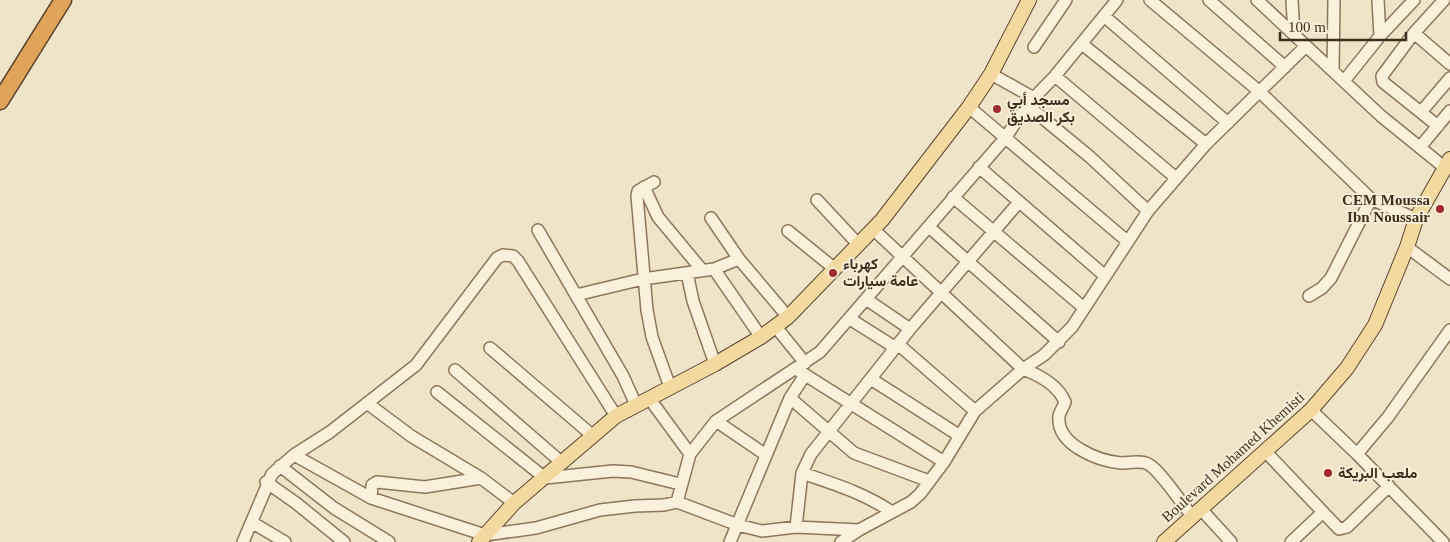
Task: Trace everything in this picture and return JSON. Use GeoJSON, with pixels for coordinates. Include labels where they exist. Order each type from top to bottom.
{"type":"FeatureCollection","features":[{"type":"Feature","properties":{"kind":"highway"},"geometry":{"type":"LineString","coordinates":[[0,84],[53,0]]}},
{"type":"Feature","properties":{"kind":"highway"},"geometry":{"type":"LineString","coordinates":[[0,101],[63,0]]}},
{"type":"Feature","properties":{"kind":"main road"},"geometry":{"type":"LineString","coordinates":[[482,539],[514,503],[616,416],[715,364],[761,337],[788,317],[873,229],[969,107],[991,74],[1029,0]]}},
{"type":"Feature","properties":{"kind":"main road","name":"Boulevard Mohamed Khemisti"},"geometry":{"type":"LineString","coordinates":[[1164,542],[1311,410],[1347,368],[1375,325],[1407,247],[1416,218],[1447,163]]}},
{"type":"Feature","properties":{"kind":"street"},"geometry":{"type":"LineString","coordinates":[[1034,47],[1066,0]]}},
{"type":"Feature","properties":{"kind":"street"},"geometry":{"type":"LineString","coordinates":[[730,542],[805,362],[820,352],[850,319],[1006,136],[1031,102],[1082,44],[1117,0]]}},
{"type":"Feature","properties":{"kind":"street"},"geometry":{"type":"LineString","coordinates":[[1150,0],[1260,92],[1372,199],[1416,218]]}},
{"type":"Feature","properties":{"kind":"street"},"geometry":{"type":"LineString","coordinates":[[1209,0],[1285,67]]}},
{"type":"Feature","properties":{"kind":"street"},"geometry":{"type":"LineString","coordinates":[[1257,0],[1381,116],[1447,163]]}},
{"type":"Feature","properties":{"kind":"street"},"geometry":{"type":"LineString","coordinates":[[1292,0],[1294,34]]}},
{"type":"Feature","properties":{"kind":"street"},"geometry":{"type":"LineString","coordinates":[[1333,72],[1334,0]]}},
{"type":"Feature","properties":{"kind":"street"},"geometry":{"type":"LineString","coordinates":[[1378,0],[1380,36]]}},
{"type":"Feature","properties":{"kind":"street"},"geometry":{"type":"LineString","coordinates":[[1344,81],[1380,36],[1414,0]]}},
{"type":"Feature","properties":{"kind":"street"},"geometry":{"type":"LineString","coordinates":[[1438,126],[1382,79],[1385,70],[1414,33],[1444,0]]}},
{"type":"Feature","properties":{"kind":"street"},"geometry":{"type":"LineString","coordinates":[[1104,16],[1228,123]]}},
{"type":"Feature","properties":{"kind":"street"},"geometry":{"type":"LineString","coordinates":[[1414,33],[1450,64]]}},
{"type":"Feature","properties":{"kind":"street"},"geometry":{"type":"LineString","coordinates":[[1082,44],[1206,144]]}},
{"type":"Feature","properties":{"kind":"street"},"geometry":{"type":"LineString","coordinates":[[841,542],[911,502],[944,462],[975,411],[1023,369],[1059,342],[1084,308],[1148,210],[1206,144],[1306,46]]}},
{"type":"Feature","properties":{"kind":"street"},"geometry":{"type":"LineString","coordinates":[[991,74],[1031,102],[1148,210]]}},
{"type":"Feature","properties":{"kind":"street"},"geometry":{"type":"LineString","coordinates":[[1055,76],[1176,178]]}},
{"type":"Feature","properties":{"kind":"street"},"geometry":{"type":"LineString","coordinates":[[1421,112],[1450,78]]}},
{"type":"Feature","properties":{"kind":"street"},"geometry":{"type":"LineString","coordinates":[[969,107],[1006,136],[1127,241]]}},
{"type":"Feature","properties":{"kind":"street"},"geometry":{"type":"LineString","coordinates":[[1421,146],[1449,113]]}},
{"type":"Feature","properties":{"kind":"street"},"geometry":{"type":"LineString","coordinates":[[979,167],[1104,276]]}},
{"type":"Feature","properties":{"kind":"street"},"geometry":{"type":"LineString","coordinates":[[670,387],[652,336],[642,279],[638,191],[649,185],[658,217],[702,270]]}},
{"type":"Feature","properties":{"kind":"street"},"geometry":{"type":"LineString","coordinates":[[953,197],[1084,308]]}},
{"type":"Feature","properties":{"kind":"street"},"geometry":{"type":"LineString","coordinates":[[1309,296],[1331,278],[1372,199]]}},
{"type":"Feature","properties":{"kind":"street"},"geometry":{"type":"LineString","coordinates":[[817,200],[858,244]]}},
{"type":"Feature","properties":{"kind":"street"},"geometry":{"type":"LineString","coordinates":[[796,527],[802,473],[811,454],[850,402],[910,329],[1019,202]]}},
{"type":"Feature","properties":{"kind":"street"},"geometry":{"type":"LineString","coordinates":[[711,218],[739,259],[788,317]]}},
{"type":"Feature","properties":{"kind":"street"},"geometry":{"type":"LineString","coordinates":[[929,227],[1059,342]]}},
{"type":"Feature","properties":{"kind":"street"},"geometry":{"type":"LineString","coordinates":[[873,229],[943,292],[1023,369],[1041,376],[1063,396],[1065,402],[1059,416],[1062,430],[1071,442],[1086,454],[1100,459],[1121,463],[1146,463],[1231,542]]}},
{"type":"Feature","properties":{"kind":"street"},"geometry":{"type":"LineString","coordinates":[[538,230],[623,376],[636,404]]}},
{"type":"Feature","properties":{"kind":"street"},"geometry":{"type":"LineString","coordinates":[[788,231],[835,269]]}},
{"type":"Feature","properties":{"kind":"street"},"geometry":{"type":"LineString","coordinates":[[1407,247],[1450,279]]}},
{"type":"Feature","properties":{"kind":"street"},"geometry":{"type":"LineString","coordinates":[[243,542],[252,523],[266,482],[280,466],[330,432],[416,365],[497,258],[508,254],[518,261],[616,416]]}},
{"type":"Feature","properties":{"kind":"street"},"geometry":{"type":"LineString","coordinates":[[576,295],[642,279],[714,269],[739,259]]}},
{"type":"Feature","properties":{"kind":"street"},"geometry":{"type":"LineString","coordinates":[[714,269],[761,337]]}},
{"type":"Feature","properties":{"kind":"street"},"geometry":{"type":"LineString","coordinates":[[687,273],[693,301],[715,364]]}},
{"type":"Feature","properties":{"kind":"street"},"geometry":{"type":"LineString","coordinates":[[866,299],[910,329]]}},
{"type":"Feature","properties":{"kind":"street"},"geometry":{"type":"LineString","coordinates":[[850,319],[897,347],[975,411]]}},
{"type":"Feature","properties":{"kind":"street"},"geometry":{"type":"LineString","coordinates":[[776,327],[805,362]]}},
{"type":"Feature","properties":{"kind":"street"},"geometry":{"type":"LineString","coordinates":[[1357,454],[1388,417],[1450,330]]}},
{"type":"Feature","properties":{"kind":"street"},"geometry":{"type":"LineString","coordinates":[[490,348],[592,435]]}},
{"type":"Feature","properties":{"kind":"street"},"geometry":{"type":"LineString","coordinates":[[455,370],[560,462]]}},
{"type":"Feature","properties":{"kind":"street"},"geometry":{"type":"LineString","coordinates":[[800,372],[944,462]]}},
{"type":"Feature","properties":{"kind":"street"},"geometry":{"type":"LineString","coordinates":[[677,502],[680,484],[690,454],[716,421],[800,372]]}},
{"type":"Feature","properties":{"kind":"street"},"geometry":{"type":"LineString","coordinates":[[871,378],[960,436]]}},
{"type":"Feature","properties":{"kind":"street"},"geometry":{"type":"LineString","coordinates":[[437,392],[545,478],[631,472],[680,484]]}},
{"type":"Feature","properties":{"kind":"street"},"geometry":{"type":"LineString","coordinates":[[649,398],[690,454]]}},
{"type":"Feature","properties":{"kind":"street"},"geometry":{"type":"LineString","coordinates":[[790,398],[854,453],[929,481]]}},
{"type":"Feature","properties":{"kind":"street"},"geometry":{"type":"LineString","coordinates":[[367,403],[411,436],[481,478],[514,503]]}},
{"type":"Feature","properties":{"kind":"street"},"geometry":{"type":"LineString","coordinates":[[1311,410],[1443,542]]}},
{"type":"Feature","properties":{"kind":"street"},"geometry":{"type":"LineString","coordinates":[[716,421],[766,455]]}},
{"type":"Feature","properties":{"kind":"street"},"geometry":{"type":"LineString","coordinates":[[1265,451],[1337,528],[1343,529],[1389,486]]}},
{"type":"Feature","properties":{"kind":"street"},"geometry":{"type":"LineString","coordinates":[[294,455],[371,498],[482,539],[536,528],[600,510],[664,505],[677,502],[738,525],[762,531],[796,527],[859,530]]}},
{"type":"Feature","properties":{"kind":"street"},"geometry":{"type":"LineString","coordinates":[[280,466],[334,508],[390,542]]}},
{"type":"Feature","properties":{"kind":"street"},"geometry":{"type":"LineString","coordinates":[[802,473],[850,489],[875,500],[892,512]]}},
{"type":"Feature","properties":{"kind":"street"},"geometry":{"type":"LineString","coordinates":[[371,498],[372,485],[377,482],[425,487],[481,478]]}},
{"type":"Feature","properties":{"kind":"street"},"geometry":{"type":"LineString","coordinates":[[266,482],[296,503],[344,542]]}},
{"type":"Feature","properties":{"kind":"street"},"geometry":{"type":"LineString","coordinates":[[1291,542],[1322,513]]}},
{"type":"Feature","properties":{"kind":"street"},"geometry":{"type":"LineString","coordinates":[[252,523],[285,542]]}},
{"type":"Feature","properties":{"kind":"place","name":"مسجد أبي بكر الصديق"},"geometry":{"type":"Point","coordinates":[997,109]}},
{"type":"Feature","properties":{"kind":"place","name":"CEM Moussa Ibn Noussair"},"geometry":{"type":"Point","coordinates":[1440,209]}},
{"type":"Feature","properties":{"kind":"place","name":"كهرباء عامة سيارات"},"geometry":{"type":"Point","coordinates":[833,273]}},
{"type":"Feature","properties":{"kind":"place","name":"ملعب البريكة"},"geometry":{"type":"Point","coordinates":[1328,473]}}]}
